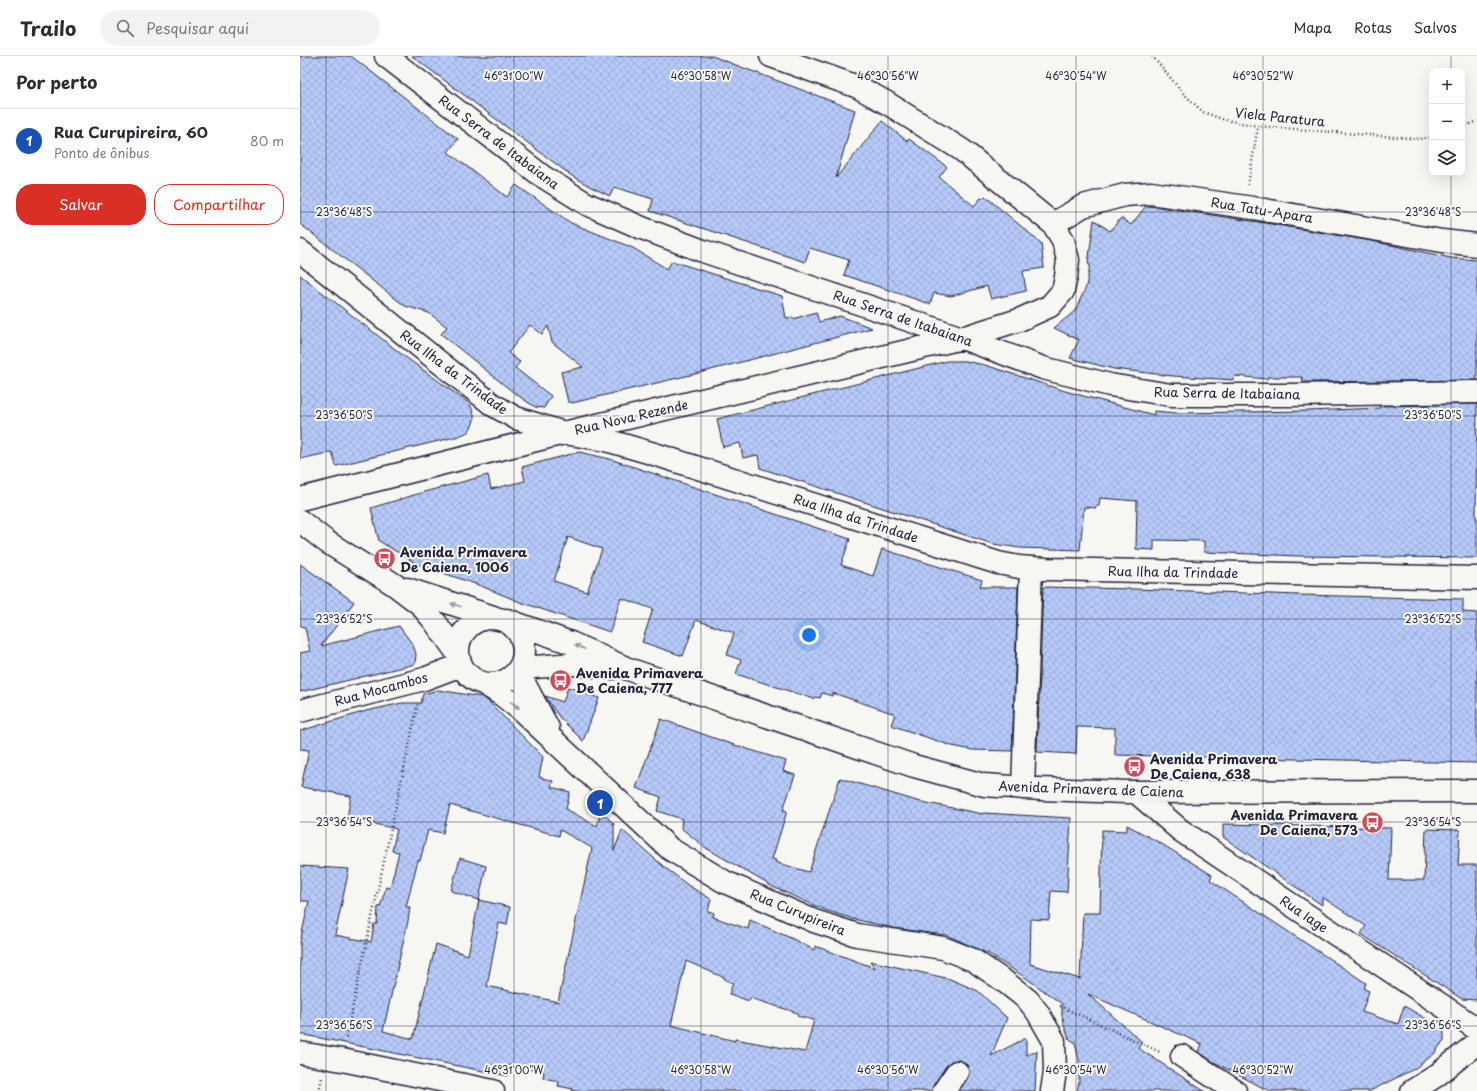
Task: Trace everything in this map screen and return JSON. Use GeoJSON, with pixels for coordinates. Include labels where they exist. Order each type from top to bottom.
{"type":"FeatureCollection","features":[{"type":"Feature","properties":{"kind":"street","name":"Rua Serra de Itabaiana"},"geometry":{"type":"LineString","coordinates":[[386,56],[542,176],[588,204],[642,228],[704,251],[962,338],[1043,368],[1110,385],[1171,395],[1477,392]]}},
{"type":"Feature","properties":{"kind":"street","name":"Rua Nova Rezende"},"geometry":{"type":"LineString","coordinates":[[300,500],[564,433],[962,338],[1020,320],[1050,306],[1063,291],[1068,260],[1063,240],[1052,224],[962,150],[887,103],[858,87],[771,56]]}},
{"type":"Feature","properties":{"kind":"street","name":"Rua Tatu-Apara"},"geometry":{"type":"LineString","coordinates":[[1052,224],[1083,206],[1125,195],[1151,193],[1244,207],[1442,241],[1477,245]]}},
{"type":"Feature","properties":{"kind":"street","name":"Rua Ilha da Trindade"},"geometry":{"type":"LineString","coordinates":[[300,250],[493,405],[516,418],[564,433],[606,440],[651,453],[998,563],[1031,568],[1477,578]]}},
{"type":"Feature","properties":{"kind":"street","name":"Avenida Primavera de Caiena"},"geometry":{"type":"LineString","coordinates":[[300,521],[327,542],[395,585],[420,604],[435,622],[460,660]]}},
{"type":"Feature","properties":{"kind":"street"},"geometry":{"type":"LineString","coordinates":[[1023,788],[1031,568]]}},
{"type":"Feature","properties":{"kind":"street","name":"Avenida Primavera de Caiena"},"geometry":{"type":"LineString","coordinates":[[395,585],[571,643],[628,669],[914,766],[984,786],[1136,792],[1477,791]]}},
{"type":"Feature","properties":{"kind":"street"},"geometry":{"type":"LineString","coordinates":[[485,618],[500,619],[517,629],[524,641],[525,655],[519,670],[508,680],[500,683],[483,683],[466,673],[460,660],[458,646],[464,631],[477,620],[485,618]]}},
{"type":"Feature","properties":{"kind":"street","name":"Rua Mocambos"},"geometry":{"type":"LineString","coordinates":[[300,712],[424,679],[460,660]]}},
{"type":"Feature","properties":{"kind":"street","name":"Avenida Primavera de Caiena"},"geometry":{"type":"LineString","coordinates":[[519,670],[574,664],[628,669]]}},
{"type":"Feature","properties":{"kind":"street","name":"Rua Curupireira"},"geometry":{"type":"LineString","coordinates":[[519,670],[554,740]]}},
{"type":"Feature","properties":{"kind":"street","name":"Rua Curupireira"},"geometry":{"type":"LineString","coordinates":[[483,683],[516,706],[670,849],[725,882],[814,921],[857,935],[943,948],[973,960],[1004,980],[1028,1000],[1038,1013],[1054,1041],[1055,1072],[1052,1091]]}},
{"type":"Feature","properties":{"kind":"street","name":"Rua Iage"},"geometry":{"type":"LineString","coordinates":[[1136,792],[1180,830],[1477,1030]]}},
{"type":"Feature","properties":{"kind":"street"},"geometry":{"type":"LineString","coordinates":[[1412,1091],[1436,1076],[1477,1043]]}},
{"type":"Feature","properties":{"kind":"street"},"geometry":{"type":"LineString","coordinates":[[300,1053],[342,1060],[493,1091]]}},
{"type":"Feature","properties":{"kind":"street"},"geometry":{"type":"LineString","coordinates":[[1182,1056],[1235,1091]]}},
{"type":"Feature","properties":{"kind":"street"},"geometry":{"type":"LineString","coordinates":[[944,1091],[957,1072]]}},
{"type":"Feature","properties":{"kind":"path","name":"Viela Paratura"},"geometry":{"type":"LineString","coordinates":[[1152,56],[1184,94],[1203,112],[1224,120],[1258,126],[1420,139],[1429,138]]}},
{"type":"Feature","properties":{"kind":"path"},"geometry":{"type":"LineString","coordinates":[[1465,126],[1477,121]]}},
{"type":"Feature","properties":{"kind":"path"},"geometry":{"type":"LineString","coordinates":[[1244,207],[1258,126]]}},
{"type":"Feature","properties":{"kind":"path"},"geometry":{"type":"LineString","coordinates":[[342,1060],[349,1019],[424,679]]}},
{"type":"Feature","properties":{"kind":"path"},"geometry":{"type":"LineString","coordinates":[[1057,1004],[1170,1056],[1182,1056]]}},
{"type":"Feature","properties":{"kind":"building"},"geometry":{"type":"Polygon","coordinates":[[[300,56],[351,56],[458,139],[448,152],[507,197],[516,185],[571,223],[633,248],[667,269],[672,261],[782,296],[786,318],[793,317],[793,319],[816,312],[819,322],[840,316],[872,328],[703,372],[572,403],[568,402],[561,372],[583,367],[552,342],[548,326],[542,334],[530,325],[508,353],[520,362],[515,368],[551,396],[544,408],[535,407],[513,392],[441,334],[447,327],[429,313],[405,306],[300,224],[300,56]]]}},
{"type":"Feature","properties":{"kind":"building"},"geometry":{"type":"Polygon","coordinates":[[[412,56],[712,56],[855,110],[836,178],[882,121],[907,141],[909,139],[947,167],[939,177],[974,206],[981,198],[982,199],[985,196],[1041,243],[1044,268],[1023,271],[1026,291],[991,299],[987,286],[951,296],[934,293],[930,304],[844,275],[849,260],[810,248],[805,262],[650,211],[653,199],[614,187],[610,196],[572,176],[412,56]]]}},
{"type":"Feature","properties":{"kind":"building"},"geometry":{"type":"Polygon","coordinates":[[[1146,206],[1271,224],[1377,242],[1451,258],[1477,260],[1477,380],[1303,382],[1302,377],[1268,377],[1267,379],[1235,376],[1234,380],[1173,376],[1114,369],[1070,358],[1079,340],[1054,328],[1075,311],[1086,287],[1090,265],[1088,264],[1094,220],[1110,231],[1121,218],[1131,225],[1146,206]]]}},
{"type":"Feature","properties":{"kind":"building"},"geometry":{"type":"Polygon","coordinates":[[[300,275],[404,356],[470,404],[474,414],[474,420],[468,432],[459,436],[336,466],[332,452],[300,459],[300,275]]]}},
{"type":"Feature","properties":{"kind":"building"},"geometry":{"type":"Polygon","coordinates":[[[947,361],[965,361],[985,365],[1065,391],[1154,415],[1154,411],[1176,413],[1308,411],[1379,408],[1380,406],[1477,404],[1477,558],[1299,556],[1204,552],[1204,541],[1154,540],[1154,550],[1136,549],[1137,501],[1100,498],[1099,506],[1096,506],[1096,508],[1084,507],[1080,550],[1020,548],[993,544],[760,468],[758,455],[743,458],[740,443],[723,447],[717,419],[947,361]]]}},
{"type":"Feature","properties":{"kind":"building"},"geometry":{"type":"Polygon","coordinates":[[[579,452],[610,459],[850,539],[841,565],[873,576],[882,549],[982,580],[980,587],[1018,587],[1012,751],[972,750],[952,746],[891,725],[895,714],[833,693],[832,696],[822,693],[820,698],[815,697],[814,699],[736,674],[741,660],[727,655],[734,633],[696,620],[683,656],[642,642],[653,609],[621,598],[610,632],[520,602],[481,586],[417,564],[379,541],[371,508],[488,475],[491,489],[525,481],[522,467],[579,452]],[[568,537],[554,581],[587,592],[602,549],[568,537]]]}},
{"type":"Feature","properties":{"kind":"building"},"geometry":{"type":"Polygon","coordinates":[[[300,564],[354,602],[321,646],[399,626],[413,645],[416,654],[415,664],[300,692],[300,653],[310,651],[305,628],[300,625],[300,564]]]}},
{"type":"Feature","properties":{"kind":"building"},"geometry":{"type":"Polygon","coordinates":[[[1043,587],[1463,599],[1463,612],[1477,613],[1477,763],[1115,755],[1115,728],[1077,727],[1076,754],[1037,752],[1043,587]]]}},
{"type":"Feature","properties":{"kind":"building"},"geometry":{"type":"Polygon","coordinates":[[[568,687],[599,698],[583,741],[560,718],[545,696],[563,702],[568,687]]]}},
{"type":"Feature","properties":{"kind":"building"},"geometry":{"type":"Polygon","coordinates":[[[438,690],[482,697],[488,701],[543,757],[539,777],[553,781],[551,787],[570,792],[566,809],[597,826],[601,811],[614,824],[614,851],[622,830],[663,866],[689,886],[711,899],[708,911],[714,913],[713,917],[748,929],[750,920],[814,950],[815,946],[875,968],[870,961],[950,979],[978,991],[1007,1018],[991,1056],[1026,1038],[1026,1055],[1037,1051],[1035,1091],[959,1091],[969,1073],[968,1066],[964,1062],[958,1060],[951,1061],[947,1065],[934,1084],[932,1091],[572,1091],[573,1089],[558,1086],[559,1081],[543,1078],[544,1072],[510,1065],[508,1076],[300,1034],[300,942],[309,901],[300,901],[300,866],[349,869],[335,935],[371,942],[374,924],[377,924],[378,907],[380,907],[386,887],[390,888],[399,852],[392,851],[397,829],[347,818],[351,796],[301,787],[309,750],[300,749],[300,731],[366,711],[402,703],[421,703],[423,694],[438,690]],[[450,805],[443,833],[428,830],[420,861],[418,860],[406,907],[410,907],[408,921],[383,1031],[413,1039],[436,944],[468,955],[479,900],[510,907],[507,925],[499,923],[487,986],[558,1002],[592,848],[560,830],[559,836],[450,805]],[[686,961],[671,1025],[735,1041],[735,1039],[805,1052],[814,1020],[797,1016],[798,1013],[750,998],[749,1001],[729,994],[733,983],[686,961]]]}},
{"type":"Feature","properties":{"kind":"building"},"geometry":{"type":"Polygon","coordinates":[[[661,719],[725,742],[786,761],[783,771],[795,775],[783,810],[787,811],[772,859],[776,860],[775,862],[809,872],[840,778],[917,801],[983,814],[1071,818],[1067,892],[1051,891],[1049,920],[1031,919],[1030,964],[1080,979],[1083,913],[1100,913],[1102,830],[1127,831],[1127,825],[1160,843],[1212,875],[1210,880],[1366,983],[1364,989],[1369,991],[1362,1012],[1398,1024],[1404,1006],[1442,1028],[1444,1040],[1434,1054],[1414,1069],[1370,1091],[1269,1091],[1212,1061],[1199,1052],[1202,1044],[1088,994],[1142,1042],[1138,1048],[1204,1091],[1077,1091],[1079,1082],[1079,1060],[1075,1042],[1069,1039],[1062,1019],[1064,1019],[1062,1017],[1062,1004],[1026,978],[989,954],[944,934],[894,928],[853,919],[825,910],[773,887],[706,848],[681,828],[682,819],[657,811],[661,797],[636,788],[661,719]]]}},
{"type":"Feature","properties":{"kind":"building"},"geometry":{"type":"Polygon","coordinates":[[[1223,824],[1391,828],[1389,880],[1424,880],[1426,829],[1460,830],[1458,865],[1477,865],[1477,1000],[1462,999],[1361,934],[1366,926],[1322,897],[1322,905],[1223,837],[1223,824]]]}},
{"type":"Feature","properties":{"kind":"building"},"geometry":{"type":"Polygon","coordinates":[[[460,858],[486,866],[479,900],[451,891],[460,858]]]}},
{"type":"Feature","properties":{"kind":"place","name":"Avenida Primavera De Caiena, 1006"},"geometry":{"type":"Point","coordinates":[384,559]}},
{"type":"Feature","properties":{"kind":"place","name":"Avenida Primavera De Caiena, 777"},"geometry":{"type":"Point","coordinates":[561,680]}},
{"type":"Feature","properties":{"kind":"place","name":"Avenida Primavera De Caiena, 638"},"geometry":{"type":"Point","coordinates":[1134,766]}},
{"type":"Feature","properties":{"kind":"place","name":"Rua Curupireira, 60"},"geometry":{"type":"Point","coordinates":[600,803]}},
{"type":"Feature","properties":{"kind":"place","name":"Avenida Primavera De Caiena, 573"},"geometry":{"type":"Point","coordinates":[1373,822]}}]}
